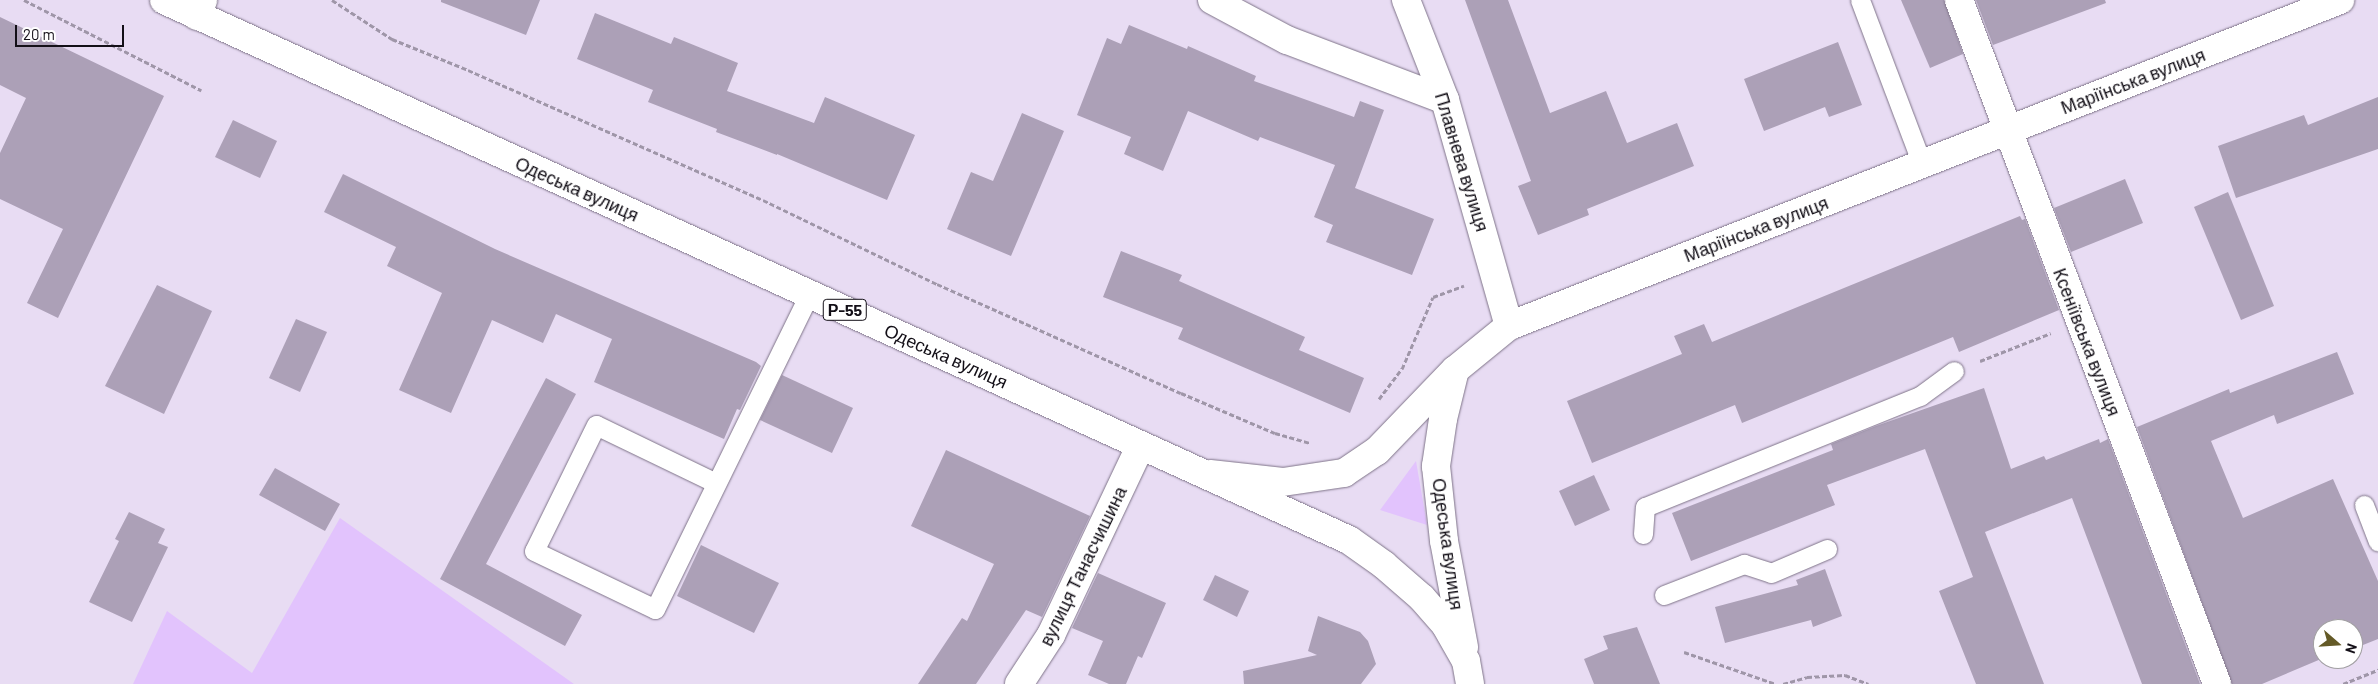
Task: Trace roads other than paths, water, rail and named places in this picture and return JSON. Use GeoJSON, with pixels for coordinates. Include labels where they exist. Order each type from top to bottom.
{"type":"FeatureCollection","features":[{"type":"Feature","properties":{"kind":"main road","name":"Одеська вулиця"},"geometry":{"type":"LineString","coordinates":[[164,0],[200,8],[809,294],[1348,540],[1384,565],[1422,598],[1446,626],[1468,672]]}},
{"type":"Feature","properties":{"kind":"main road"},"geometry":{"type":"LineString","coordinates":[[1212,0],[1287,40],[1445,100]]}},
{"type":"Feature","properties":{"kind":"main road","name":"Плавнева вулиця"},"geometry":{"type":"LineString","coordinates":[[1406,0],[1445,100],[1509,326]]}},
{"type":"Feature","properties":{"kind":"main road","name":"Ксеніївська вулиця"},"geometry":{"type":"LineString","coordinates":[[1959,0],[2217,684]]}},
{"type":"Feature","properties":{"kind":"main road","name":"Маріїнська вулиця"},"geometry":{"type":"LineString","coordinates":[[1206,474],[1283,482],[1344,473],[1377,451],[1456,370],[1509,326],[2340,0]]}},
{"type":"Feature","properties":{"kind":"main road","name":"Одеська вулиця"},"geometry":{"type":"LineString","coordinates":[[1456,370],[1444,419],[1436,466],[1444,541],[1468,672]]}},
{"type":"Feature","properties":{"kind":"main road","name":"вулиця Танасчишина"},"geometry":{"type":"LineString","coordinates":[[1019,684],[1051,636],[1141,444]]}},
{"type":"Feature","properties":{"kind":"lane"},"geometry":{"type":"LineString","coordinates":[[1860,0],[1922,164]]}},
{"type":"Feature","properties":{"kind":"lane"},"geometry":{"type":"LineString","coordinates":[[716,483],[596,425],[534,550],[655,609],[809,294]]}},
{"type":"Feature","properties":{"kind":"lane"},"geometry":{"type":"LineString","coordinates":[[1643,534],[1645,507],[1920,396],[1954,371]]}},
{"type":"Feature","properties":{"kind":"lane"},"geometry":{"type":"LineString","coordinates":[[2364,505],[2378,541]]}},
{"type":"Feature","properties":{"kind":"lane"},"geometry":{"type":"LineString","coordinates":[[1664,595],[1744,564],[1770,573],[1827,549]]}}]}
